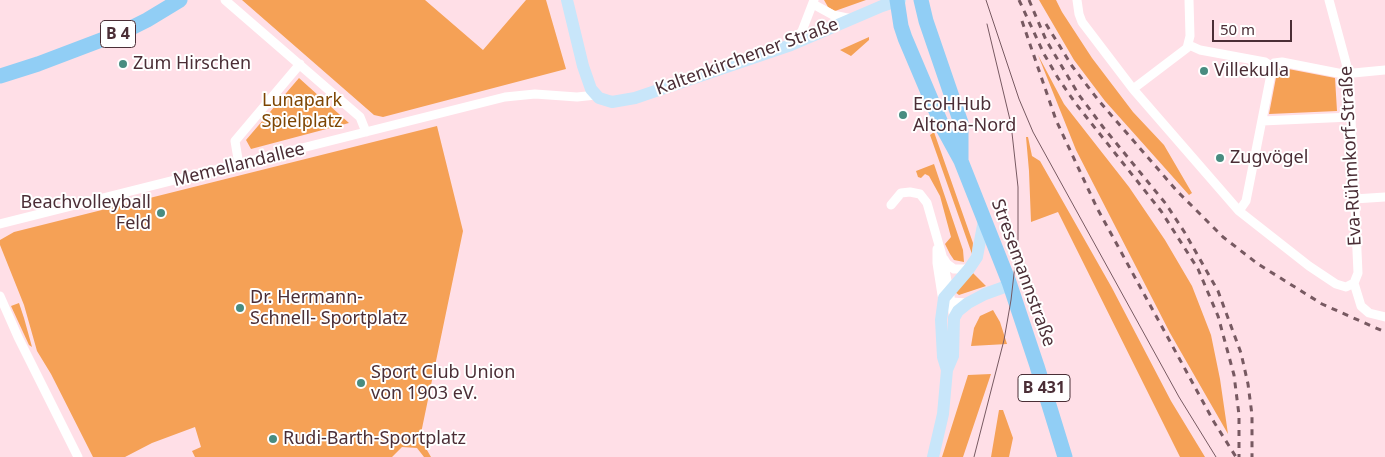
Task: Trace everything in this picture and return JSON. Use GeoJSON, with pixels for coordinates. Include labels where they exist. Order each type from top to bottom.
{"type":"FeatureCollection","features":[{"type":"Feature","properties":{"kind":"main road","name":"B 4"},"geometry":{"type":"LineString","coordinates":[[0,76],[38,64],[125,31],[180,0]]}},
{"type":"Feature","properties":{"kind":"main road","name":"Stresemannstraße"},"geometry":{"type":"LineString","coordinates":[[898,0],[901,26],[905,38],[944,130],[961,161],[1010,285],[1065,457]]}},
{"type":"Feature","properties":{"kind":"main road","name":"Stresemannstraße"},"geometry":{"type":"LineString","coordinates":[[921,0],[926,21],[961,124],[961,161]]}},
{"type":"Feature","properties":{"kind":"street"},"geometry":{"type":"LineString","coordinates":[[225,0],[360,117],[366,132]]}},
{"type":"Feature","properties":{"kind":"street"},"geometry":{"type":"LineString","coordinates":[[567,0],[585,74],[596,96]]}},
{"type":"Feature","properties":{"kind":"street","name":"Kaltenkirchener Straße"},"geometry":{"type":"LineString","coordinates":[[596,96],[612,102],[626,100],[791,45],[898,0]]}},
{"type":"Feature","properties":{"kind":"street"},"geometry":{"type":"LineString","coordinates":[[1077,0],[1082,22],[1133,89],[1239,211],[1309,266],[1336,284],[1346,287],[1354,283],[1361,306],[1369,313],[1385,317]]}},
{"type":"Feature","properties":{"kind":"street"},"geometry":{"type":"LineString","coordinates":[[1133,89],[1184,51],[1189,45],[1189,0]]}},
{"type":"Feature","properties":{"kind":"street","name":"Eva-Rühmkorf-Straße"},"geometry":{"type":"LineString","coordinates":[[1329,0],[1349,74],[1358,273],[1354,283]]}},
{"type":"Feature","properties":{"kind":"street"},"geometry":{"type":"LineString","coordinates":[[791,45],[802,31],[814,2],[833,15],[852,18]]}},
{"type":"Feature","properties":{"kind":"street"},"geometry":{"type":"LineString","coordinates":[[1189,45],[1200,50],[1265,62],[1270,66],[1272,73],[1246,201],[1239,211]]}},
{"type":"Feature","properties":{"kind":"street"},"geometry":{"type":"LineString","coordinates":[[1270,66],[1277,62],[1282,62],[1349,74],[1385,70]]}},
{"type":"Feature","properties":{"kind":"street"},"geometry":{"type":"LineString","coordinates":[[239,165],[235,141],[300,64]]}},
{"type":"Feature","properties":{"kind":"street","name":"Memellandallee"},"geometry":{"type":"LineString","coordinates":[[0,224],[505,97],[535,94],[577,97],[596,96]]}},
{"type":"Feature","properties":{"kind":"street"},"geometry":{"type":"LineString","coordinates":[[1262,121],[1351,117]]}},
{"type":"Feature","properties":{"kind":"street"},"geometry":{"type":"LineString","coordinates":[[892,205],[901,193],[920,194],[926,203],[937,242],[947,264],[954,269],[969,269]]}},
{"type":"Feature","properties":{"kind":"street"},"geometry":{"type":"LineString","coordinates":[[1354,199],[1385,197]]}},
{"type":"Feature","properties":{"kind":"street"},"geometry":{"type":"LineString","coordinates":[[947,370],[942,357],[942,320],[948,296],[977,257],[984,220]]}},
{"type":"Feature","properties":{"kind":"street"},"geometry":{"type":"LineString","coordinates":[[937,242],[940,285],[948,296],[968,303]]}},
{"type":"Feature","properties":{"kind":"street"},"geometry":{"type":"LineString","coordinates":[[933,457],[943,414],[947,370],[953,356],[954,318],[948,296],[944,258]]}},
{"type":"Feature","properties":{"kind":"street"},"geometry":{"type":"LineString","coordinates":[[954,318],[958,311],[968,303],[985,294],[1010,285]]}},
{"type":"Feature","properties":{"kind":"street"},"geometry":{"type":"LineString","coordinates":[[0,296],[18,337],[78,457]]}},
{"type":"Feature","properties":{"kind":"green space"},"geometry":{"type":"Polygon","coordinates":[[[242,0],[425,0],[483,50],[526,0],[546,0],[566,69],[383,117],[374,115],[242,0]]]}},
{"type":"Feature","properties":{"kind":"green space"},"geometry":{"type":"Polygon","coordinates":[[[824,0],[866,0],[835,11],[828,7],[824,0]]]}},
{"type":"Feature","properties":{"kind":"green space"},"geometry":{"type":"Polygon","coordinates":[[[1039,0],[1056,0],[1092,58],[1133,112],[1164,145],[1192,193],[1189,195],[1105,101],[1074,60],[1039,0]]]}},
{"type":"Feature","properties":{"kind":"green space"},"geometry":{"type":"Polygon","coordinates":[[[869,37],[869,40],[851,56],[840,50],[869,37]]]}},
{"type":"Feature","properties":{"kind":"green space"},"geometry":{"type":"Polygon","coordinates":[[[1038,55],[1064,104],[1129,187],[1165,240],[1192,286],[1211,335],[1228,434],[1170,333],[1076,150],[1038,55]]]}},
{"type":"Feature","properties":{"kind":"green space"},"geometry":{"type":"Polygon","coordinates":[[[1278,67],[1335,78],[1337,111],[1269,114],[1278,67]]]}},
{"type":"Feature","properties":{"kind":"green space","name":"Lunapark Spielplatz"},"geometry":{"type":"Polygon","coordinates":[[[299,78],[349,123],[251,149],[246,140],[299,78]]]}},
{"type":"Feature","properties":{"kind":"green space","name":"Dr. Hermann- Schnell- Sportplatz"},"geometry":{"type":"Polygon","coordinates":[[[437,126],[463,231],[420,438],[431,457],[424,457],[417,448],[402,447],[392,457],[195,457],[192,451],[201,447],[195,427],[152,443],[125,457],[93,457],[51,374],[37,351],[24,305],[0,245],[0,240],[14,232],[437,126]]]}},
{"type":"Feature","properties":{"kind":"green space"},"geometry":{"type":"Polygon","coordinates":[[[934,132],[973,243],[972,254],[930,135],[934,132]]]}},
{"type":"Feature","properties":{"kind":"green space"},"geometry":{"type":"Polygon","coordinates":[[[1026,137],[1028,137],[1032,156],[1040,161],[1112,288],[1171,401],[1205,457],[1180,457],[1058,212],[1031,222],[1026,137]]]}},
{"type":"Feature","properties":{"kind":"green space"},"geometry":{"type":"Polygon","coordinates":[[[934,164],[963,250],[964,262],[954,260],[945,244],[951,237],[940,196],[929,176],[925,174],[921,178],[918,177],[916,171],[934,164]]]}},
{"type":"Feature","properties":{"kind":"green space"},"geometry":{"type":"Polygon","coordinates":[[[973,273],[986,286],[959,295],[955,292],[973,273]]]}},
{"type":"Feature","properties":{"kind":"green space"},"geometry":{"type":"Polygon","coordinates":[[[19,303],[32,347],[29,345],[11,306],[19,303]]]}},
{"type":"Feature","properties":{"kind":"green space"},"geometry":{"type":"Polygon","coordinates":[[[993,310],[1000,322],[1007,344],[971,346],[974,328],[980,316],[993,310]]]}},
{"type":"Feature","properties":{"kind":"green space"},"geometry":{"type":"Polygon","coordinates":[[[991,374],[963,457],[942,457],[968,375],[991,374]]]}},
{"type":"Feature","properties":{"kind":"green space"},"geometry":{"type":"Polygon","coordinates":[[[999,410],[1003,410],[1013,438],[1009,457],[991,457],[999,410]]]}},
{"type":"Feature","properties":{"kind":"tram line"},"geometry":{"type":"LineString","coordinates":[[986,0],[1019,99],[1033,132],[1179,397],[1216,457]]}},
{"type":"Feature","properties":{"kind":"tram line"},"geometry":{"type":"LineString","coordinates":[[974,457],[1004,340],[1018,239],[1018,187],[1011,124],[987,24]]}},
{"type":"Feature","properties":{"kind":"railway"},"geometry":{"type":"LineString","coordinates":[[1019,0],[1044,54],[1058,78],[1076,104],[1161,211],[1198,269],[1218,316],[1234,375],[1239,415],[1239,457]]}},
{"type":"Feature","properties":{"kind":"railway"},"geometry":{"type":"LineString","coordinates":[[1029,0],[1046,40],[1079,95],[1166,204],[1218,291],[1241,353],[1248,384],[1252,415],[1252,457]]}},
{"type":"Feature","properties":{"kind":"railway"},"geometry":{"type":"LineString","coordinates":[[1022,21],[1056,120],[1097,208],[1214,422],[1236,457]]}},
{"type":"Feature","properties":{"kind":"railway"},"geometry":{"type":"LineString","coordinates":[[1046,24],[1072,66],[1099,101],[1177,191],[1223,237],[1258,264],[1322,304],[1385,332]]}},
{"type":"Feature","properties":{"kind":"place","name":"Zum Hirschen"},"geometry":{"type":"Point","coordinates":[123,64]}},
{"type":"Feature","properties":{"kind":"place","name":"Villekulla"},"geometry":{"type":"Point","coordinates":[1204,71]}},
{"type":"Feature","properties":{"kind":"place","name":"EcoHHub Altona-Nord"},"geometry":{"type":"Point","coordinates":[903,115]}},
{"type":"Feature","properties":{"kind":"place","name":"Zugvögel"},"geometry":{"type":"Point","coordinates":[1220,158]}},
{"type":"Feature","properties":{"kind":"place","name":"Beachvolleyball Feld"},"geometry":{"type":"Point","coordinates":[161,213]}},
{"type":"Feature","properties":{"kind":"place","name":"Dr. Hermann- Schnell- Sportplatz"},"geometry":{"type":"Point","coordinates":[240,308]}},
{"type":"Feature","properties":{"kind":"place","name":"Sport Club Union von 1903 eV."},"geometry":{"type":"Point","coordinates":[361,383]}},
{"type":"Feature","properties":{"kind":"place","name":"Rudi-Barth-Sportplatz"},"geometry":{"type":"Point","coordinates":[273,439]}}]}
